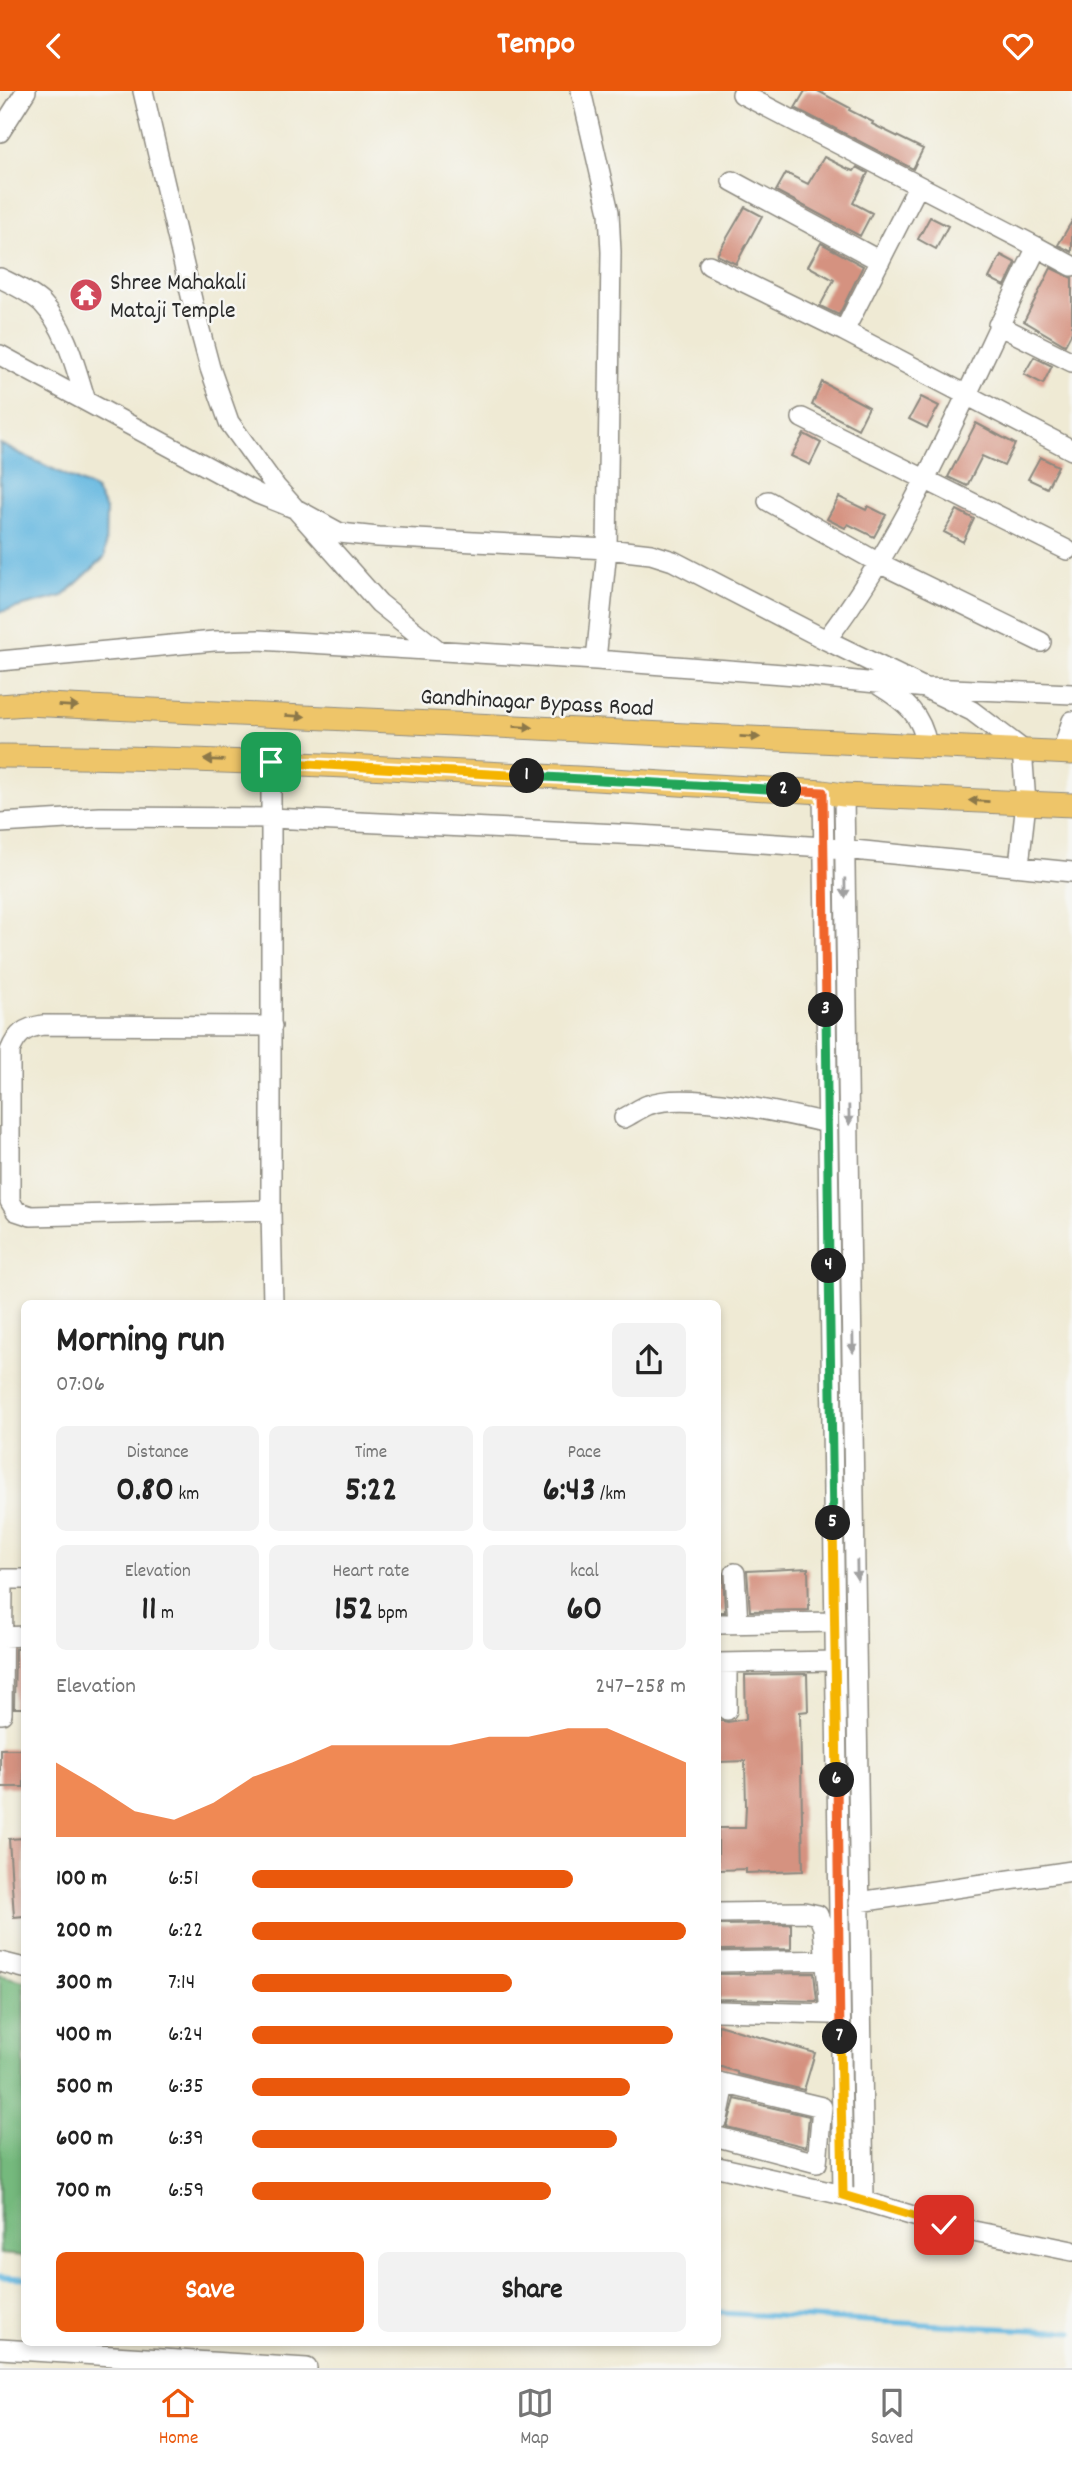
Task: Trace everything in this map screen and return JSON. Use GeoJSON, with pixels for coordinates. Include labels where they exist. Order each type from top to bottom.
{"type":"FeatureCollection","features":[{"type":"Feature","properties":{"kind":"main road","name":"Gandhinagar Bypass Road"},"geometry":{"type":"LineString","coordinates":[[0,706],[26,704],[1067,752]]}},
{"type":"Feature","properties":{"kind":"main road"},"geometry":{"type":"LineString","coordinates":[[0,756],[271,762],[1072,805]]}},
{"type":"Feature","properties":{"kind":"street"},"geometry":{"type":"LineString","coordinates":[[0,132],[26,91]]}},
{"type":"Feature","properties":{"kind":"street"},"geometry":{"type":"LineString","coordinates":[[143,91],[193,304],[229,422],[276,487],[379,603],[439,651]]}},
{"type":"Feature","properties":{"kind":"street"},"geometry":{"type":"LineString","coordinates":[[581,91],[609,212],[611,252],[607,549],[596,660]]}},
{"type":"Feature","properties":{"kind":"street"},"geometry":{"type":"LineString","coordinates":[[742,94],[1072,266]]}},
{"type":"Feature","properties":{"kind":"street"},"geometry":{"type":"LineString","coordinates":[[732,181],[880,261]]}},
{"type":"Feature","properties":{"kind":"street"},"geometry":{"type":"LineString","coordinates":[[844,331],[918,186]]}},
{"type":"Feature","properties":{"kind":"street"},"geometry":{"type":"LineString","coordinates":[[826,640],[879,563],[923,480],[1037,247]]}},
{"type":"Feature","properties":{"kind":"street"},"geometry":{"type":"LineString","coordinates":[[709,265],[844,331],[1072,450]]}},
{"type":"Feature","properties":{"kind":"street"},"geometry":{"type":"LineString","coordinates":[[0,278],[40,301],[52,315],[70,351],[86,401]]}},
{"type":"Feature","properties":{"kind":"street"},"geometry":{"type":"LineString","coordinates":[[998,325],[1072,362]]}},
{"type":"Feature","properties":{"kind":"street"},"geometry":{"type":"LineString","coordinates":[[0,355],[258,494],[296,509],[340,533],[607,549],[651,554],[673,561],[972,711],[1022,749],[1026,803],[1019,865]]}},
{"type":"Feature","properties":{"kind":"street"},"geometry":{"type":"LineString","coordinates":[[802,418],[1068,550]]}},
{"type":"Feature","properties":{"kind":"street"},"geometry":{"type":"LineString","coordinates":[[768,501],[879,563],[1041,642]]}},
{"type":"Feature","properties":{"kind":"street"},"geometry":{"type":"LineString","coordinates":[[0,661],[214,641],[259,640],[596,660],[926,688],[1072,694]]}},
{"type":"Feature","properties":{"kind":"street"},"geometry":{"type":"LineString","coordinates":[[873,682],[904,700],[923,726],[927,745]]}},
{"type":"Feature","properties":{"kind":"street"},"geometry":{"type":"LineString","coordinates":[[1067,752],[1072,721]]}},
{"type":"Feature","properties":{"kind":"street"},"geometry":{"type":"LineString","coordinates":[[271,762],[273,1300]]}},
{"type":"Feature","properties":{"kind":"street"},"geometry":{"type":"LineString","coordinates":[[721,2011],[830,2014],[835,1661],[824,847],[834,794]]}},
{"type":"Feature","properties":{"kind":"street"},"geometry":{"type":"LineString","coordinates":[[834,794],[845,849],[864,2201]]}},
{"type":"Feature","properties":{"kind":"street"},"geometry":{"type":"LineString","coordinates":[[0,823],[100,817],[271,818],[640,835],[824,847],[1072,872]]}},
{"type":"Feature","properties":{"kind":"street"},"geometry":{"type":"LineString","coordinates":[[271,1210],[31,1216],[16,1211],[10,1201],[10,1051],[17,1035],[29,1027],[43,1025],[272,1026]]}},
{"type":"Feature","properties":{"kind":"street"},"geometry":{"type":"LineString","coordinates":[[624,1118],[650,1104],[685,1100],[774,1111],[827,1123]]}},
{"type":"Feature","properties":{"kind":"street"},"geometry":{"type":"LineString","coordinates":[[735,1573],[738,1624]]}},
{"type":"Feature","properties":{"kind":"street"},"geometry":{"type":"LineString","coordinates":[[0,1714],[3,1579],[21,1579]]}},
{"type":"Feature","properties":{"kind":"street"},"geometry":{"type":"LineString","coordinates":[[721,1624],[834,1622]]}},
{"type":"Feature","properties":{"kind":"street"},"geometry":{"type":"LineString","coordinates":[[3,1637],[21,1636]]}},
{"type":"Feature","properties":{"kind":"street"},"geometry":{"type":"LineString","coordinates":[[727,1710],[722,1663],[835,1661]]}},
{"type":"Feature","properties":{"kind":"street"},"geometry":{"type":"LineString","coordinates":[[859,1902],[1072,1871]]}},
{"type":"Feature","properties":{"kind":"street"},"geometry":{"type":"LineString","coordinates":[[721,1913],[804,1912],[818,1915],[832,1960],[843,2195]]}},
{"type":"Feature","properties":{"kind":"street"},"geometry":{"type":"LineString","coordinates":[[721,1962],[832,1960]]}},
{"type":"Feature","properties":{"kind":"street"},"geometry":{"type":"LineString","coordinates":[[0,1962],[21,1967]]}},
{"type":"Feature","properties":{"kind":"street"},"geometry":{"type":"LineString","coordinates":[[721,2083],[822,2108],[817,2163],[721,2138]]}},
{"type":"Feature","properties":{"kind":"street"},"geometry":{"type":"LineString","coordinates":[[721,2168],[843,2195],[944,2225],[1072,2251]]}},
{"type":"Feature","properties":{"kind":"street"},"geometry":{"type":"LineString","coordinates":[[0,2349],[307,2368]]}},
{"type":"Feature","properties":{"kind":"green space"},"geometry":{"type":"Polygon","coordinates":[[[0,1975],[21,1980],[21,2256],[0,2254],[0,1975]]]}},
{"type":"Feature","properties":{"kind":"water"},"geometry":{"type":"Polygon","coordinates":[[[0,444],[95,489],[106,510],[105,557],[63,596],[0,612],[0,444]]]}},
{"type":"Feature","properties":{"kind":"building"},"geometry":{"type":"Polygon","coordinates":[[[805,91],[818,91],[873,122],[872,124],[923,149],[913,169],[795,108],[805,91]]]}},
{"type":"Feature","properties":{"kind":"building"},"geometry":{"type":"Polygon","coordinates":[[[824,157],[848,169],[854,171],[857,167],[868,173],[853,203],[872,213],[860,236],[776,191],[786,173],[808,184],[824,157]]]}},
{"type":"Feature","properties":{"kind":"building"},"geometry":{"type":"Polygon","coordinates":[[[745,207],[762,216],[736,264],[717,255],[745,207]]]}},
{"type":"Feature","properties":{"kind":"building"},"geometry":{"type":"Polygon","coordinates":[[[930,217],[948,226],[936,249],[918,239],[930,217]]]}},
{"type":"Feature","properties":{"kind":"building"},"geometry":{"type":"Polygon","coordinates":[[[1072,221],[1072,252],[1058,245],[1072,221]]]}},
{"type":"Feature","properties":{"kind":"building"},"geometry":{"type":"Polygon","coordinates":[[[821,243],[863,266],[839,315],[820,306],[834,280],[808,266],[821,243]]]}},
{"type":"Feature","properties":{"kind":"building"},"geometry":{"type":"Polygon","coordinates":[[[1001,255],[1016,263],[1005,286],[989,278],[1001,255]]]}},
{"type":"Feature","properties":{"kind":"building"},"geometry":{"type":"Polygon","coordinates":[[[1051,268],[1072,278],[1072,332],[1065,345],[1024,321],[1051,268]]]}},
{"type":"Feature","properties":{"kind":"building"},"geometry":{"type":"Polygon","coordinates":[[[1034,357],[1052,366],[1043,384],[1024,374],[1034,357]]]}},
{"type":"Feature","properties":{"kind":"building"},"geometry":{"type":"Polygon","coordinates":[[[822,382],[869,407],[858,429],[812,405],[822,382]]]}},
{"type":"Feature","properties":{"kind":"building"},"geometry":{"type":"Polygon","coordinates":[[[921,397],[939,406],[927,428],[909,419],[921,397]]]}},
{"type":"Feature","properties":{"kind":"building"},"geometry":{"type":"Polygon","coordinates":[[[976,423],[1015,444],[1004,466],[982,456],[967,486],[948,477],[976,423]]]}},
{"type":"Feature","properties":{"kind":"building"},"geometry":{"type":"Polygon","coordinates":[[[804,434],[821,443],[810,465],[791,456],[804,434]]]}},
{"type":"Feature","properties":{"kind":"building"},"geometry":{"type":"Polygon","coordinates":[[[1040,457],[1058,466],[1047,488],[1028,479],[1040,457]]]}},
{"type":"Feature","properties":{"kind":"building"},"geometry":{"type":"Polygon","coordinates":[[[839,497],[866,510],[868,506],[886,515],[874,537],[848,524],[845,528],[827,519],[839,497]]]}},
{"type":"Feature","properties":{"kind":"building"},"geometry":{"type":"Polygon","coordinates":[[[957,510],[974,519],[963,542],[944,532],[957,510]]]}},
{"type":"Feature","properties":{"kind":"building"},"geometry":{"type":"Polygon","coordinates":[[[808,1568],[809,1610],[750,1611],[747,1571],[808,1568]]]}},
{"type":"Feature","properties":{"kind":"building"},"geometry":{"type":"Polygon","coordinates":[[[723,1573],[725,1612],[721,1612],[723,1573]]]}},
{"type":"Feature","properties":{"kind":"building"},"geometry":{"type":"Polygon","coordinates":[[[21,1648],[21,1708],[14,1708],[15,1649],[21,1648]]]}},
{"type":"Feature","properties":{"kind":"building"},"geometry":{"type":"Polygon","coordinates":[[[807,1674],[808,1711],[800,1712],[803,1871],[746,1873],[746,1869],[721,1870],[721,1828],[745,1828],[745,1761],[721,1762],[721,1721],[746,1719],[745,1675],[807,1674]]]}},
{"type":"Feature","properties":{"kind":"building"},"geometry":{"type":"Polygon","coordinates":[[[0,1749],[21,1749],[21,1787],[0,1787],[0,1749]]]}},
{"type":"Feature","properties":{"kind":"building"},"geometry":{"type":"Polygon","coordinates":[[[21,1838],[21,1916],[14,1917],[9,1839],[21,1838]]]}},
{"type":"Feature","properties":{"kind":"building"},"geometry":{"type":"Polygon","coordinates":[[[791,1924],[791,1949],[721,1950],[721,1925],[791,1924]]]}},
{"type":"Feature","properties":{"kind":"building"},"geometry":{"type":"Polygon","coordinates":[[[814,1973],[817,2001],[721,1999],[721,1974],[814,1973]]]}},
{"type":"Feature","properties":{"kind":"building"},"geometry":{"type":"Polygon","coordinates":[[[721,2026],[815,2053],[804,2090],[721,2067],[721,2026]]]}},
{"type":"Feature","properties":{"kind":"building"},"geometry":{"type":"Polygon","coordinates":[[[735,2099],[809,2116],[806,2147],[727,2127],[735,2099]]]}},
{"type":"Feature","properties":{"kind":"waterway"},"geometry":{"type":"LineString","coordinates":[[0,2277],[21,2278]]}},
{"type":"Feature","properties":{"kind":"waterway"},"geometry":{"type":"LineString","coordinates":[[721,2313],[1072,2332]]}},
{"type":"Feature","properties":{"kind":"place","name":"Shree Mahakali Mataji Temple"},"geometry":{"type":"Point","coordinates":[86,295]}},
{"type":"Feature","properties":{"kind":"route"},"geometry":{"type":"LineString","coordinates":[[271,762],[823,792],[843,2195],[944,2225]]}}]}
